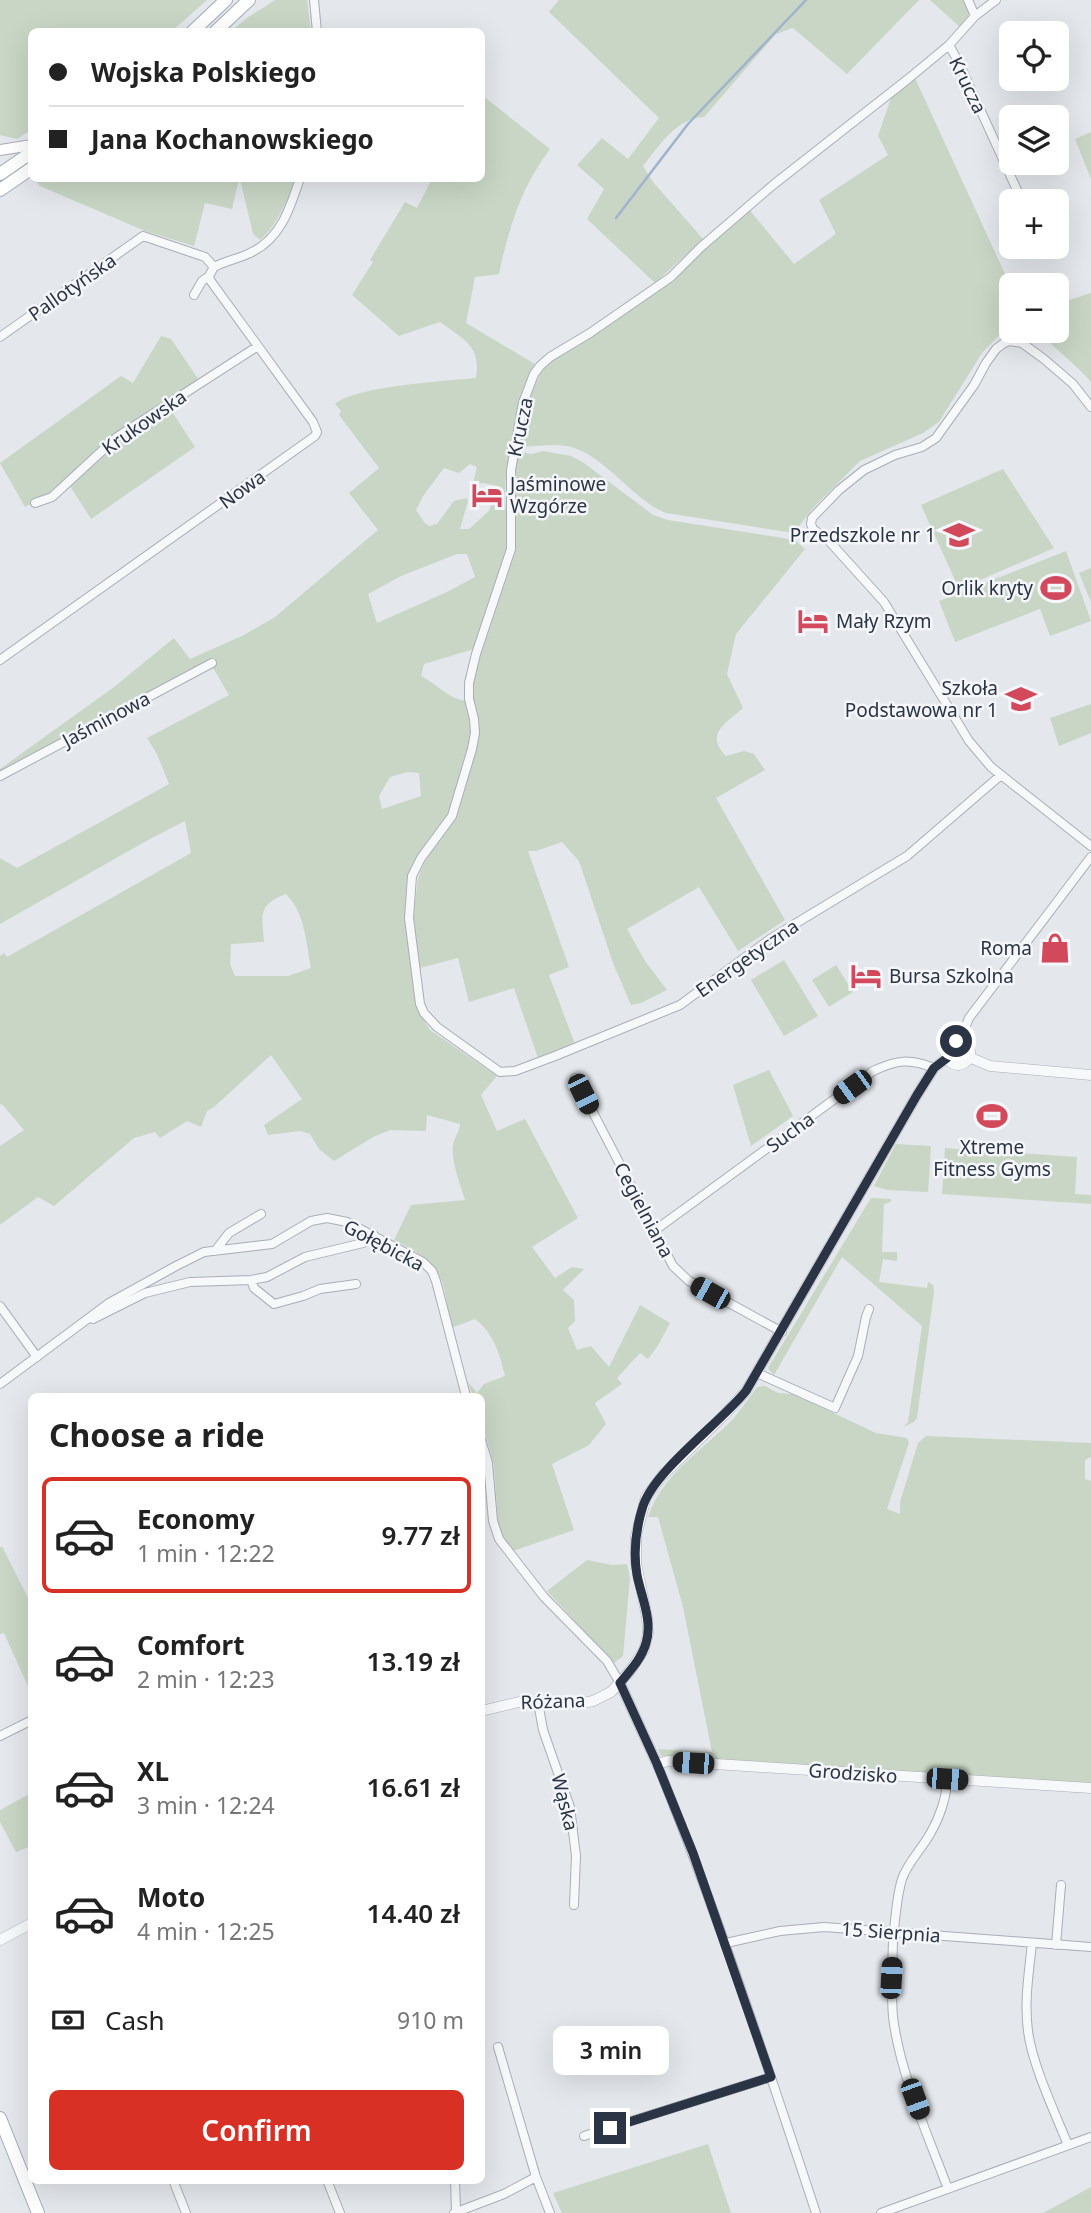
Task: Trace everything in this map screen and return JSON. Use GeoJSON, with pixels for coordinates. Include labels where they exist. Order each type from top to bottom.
{"type":"FeatureCollection","features":[{"type":"Feature","properties":{"kind":"main road"},"geometry":{"type":"LineString","coordinates":[[196,28],[226,0]]}},
{"type":"Feature","properties":{"kind":"main road"},"geometry":{"type":"LineString","coordinates":[[219,28],[250,0]]}},
{"type":"Feature","properties":{"kind":"main road"},"geometry":{"type":"LineString","coordinates":[[0,150],[28,146]]}},
{"type":"Feature","properties":{"kind":"main road"},"geometry":{"type":"LineString","coordinates":[[0,174],[28,155]]}},
{"type":"Feature","properties":{"kind":"main road"},"geometry":{"type":"LineString","coordinates":[[0,174],[26,172]]}},
{"type":"Feature","properties":{"kind":"main road"},"geometry":{"type":"LineString","coordinates":[[0,190],[26,172]]}},
{"type":"Feature","properties":{"kind":"main road"},"geometry":{"type":"LineString","coordinates":[[0,2118],[38,2213]]}},
{"type":"Feature","properties":{"kind":"street"},"geometry":{"type":"LineString","coordinates":[[314,0],[317,28]]}},
{"type":"Feature","properties":{"kind":"street"},"geometry":{"type":"LineString","coordinates":[[968,0],[975,16]]}},
{"type":"Feature","properties":{"kind":"street","name":"Krucza"},"geometry":{"type":"LineString","coordinates":[[468,1048],[436,1027],[420,1004],[409,918],[409,889],[415,867],[452,816],[472,749],[475,733],[469,683],[511,550],[510,470],[523,403],[534,374],[550,358],[671,277],[773,184],[908,79],[949,45],[975,16],[996,0]]}},
{"type":"Feature","properties":{"kind":"street","name":"Krucza"},"geometry":{"type":"LineString","coordinates":[[949,45],[1017,189]]}},
{"type":"Feature","properties":{"kind":"street"},"geometry":{"type":"LineString","coordinates":[[194,295],[214,267],[258,249],[273,237],[283,222],[298,182]]}},
{"type":"Feature","properties":{"kind":"street","name":"Pallotyńska"},"geometry":{"type":"LineString","coordinates":[[0,337],[143,236],[205,257],[214,267]]}},
{"type":"Feature","properties":{"kind":"street","name":"Nowa"},"geometry":{"type":"LineString","coordinates":[[0,660],[315,436],[317,432],[313,422],[216,290],[209,276]]}},
{"type":"Feature","properties":{"kind":"street"},"geometry":{"type":"LineString","coordinates":[[1091,407],[1073,384],[1044,359],[1022,343],[1010,341],[996,349],[936,438],[922,447],[877,462],[838,490],[812,518],[811,524],[884,602],[969,741],[985,760],[1091,846]]}},
{"type":"Feature","properties":{"kind":"street","name":"Krukowska"},"geometry":{"type":"LineString","coordinates":[[35,503],[52,497],[117,437],[258,346]]}},
{"type":"Feature","properties":{"kind":"street","name":"Jaśminowa"},"geometry":{"type":"LineString","coordinates":[[0,776],[212,663]]}},
{"type":"Feature","properties":{"kind":"street","name":"Energetyczna"},"geometry":{"type":"LineString","coordinates":[[468,1048],[500,1072],[508,1073],[680,1005],[762,944],[907,856],[1001,775]]}},
{"type":"Feature","properties":{"kind":"street"},"geometry":{"type":"LineString","coordinates":[[960,1041],[969,1018],[1091,857]]}},
{"type":"Feature","properties":{"kind":"street"},"geometry":{"type":"LineString","coordinates":[[620,1683],[640,1657],[648,1634],[636,1563],[636,1536],[646,1497],[662,1476],[736,1403],[782,1332],[934,1068],[947,1058],[948,1046],[960,1041],[968,1047],[969,1057],[966,1061],[957,1065],[947,1058]]}},
{"type":"Feature","properties":{"kind":"street"},"geometry":{"type":"LineString","coordinates":[[969,1057],[997,1067],[1091,1074]]}},
{"type":"Feature","properties":{"kind":"street","name":"Sucha"},"geometry":{"type":"LineString","coordinates":[[654,1231],[873,1071],[892,1063],[914,1060],[934,1068]]}},
{"type":"Feature","properties":{"kind":"street","name":"Cegielniana"},"geometry":{"type":"LineString","coordinates":[[575,1078],[673,1266],[689,1281],[782,1332]]}},
{"type":"Feature","properties":{"kind":"street"},"geometry":{"type":"LineString","coordinates":[[215,1251],[229,1233],[261,1214]]}},
{"type":"Feature","properties":{"kind":"street","name":"Gołębicka"},"geometry":{"type":"LineString","coordinates":[[0,1384],[109,1303],[204,1252],[272,1244],[311,1221],[327,1218],[347,1222],[374,1235],[423,1262],[432,1271],[465,1393]]}},
{"type":"Feature","properties":{"kind":"street"},"geometry":{"type":"LineString","coordinates":[[78,1326],[145,1293],[190,1282],[267,1277],[305,1257],[363,1243],[374,1235]]}},
{"type":"Feature","properties":{"kind":"street"},"geometry":{"type":"LineString","coordinates":[[251,1280],[254,1288],[274,1304],[320,1289],[356,1284]]}},
{"type":"Feature","properties":{"kind":"street"},"geometry":{"type":"LineString","coordinates":[[0,1306],[37,1357]]}},
{"type":"Feature","properties":{"kind":"street"},"geometry":{"type":"LineString","coordinates":[[757,1373],[835,1408],[858,1356],[869,1309]]}},
{"type":"Feature","properties":{"kind":"street"},"geometry":{"type":"LineString","coordinates":[[485,1453],[493,1521],[499,1539],[544,1597],[607,1661],[657,1764],[726,1943],[816,2213]]}},
{"type":"Feature","properties":{"kind":"street","name":"Różana"},"geometry":{"type":"LineString","coordinates":[[485,1710],[510,1703],[583,1703],[604,1696],[620,1683]]}},
{"type":"Feature","properties":{"kind":"street","name":"Wąska"},"geometry":{"type":"LineString","coordinates":[[538,1702],[543,1730],[570,1807],[576,1856],[574,1905]]}},
{"type":"Feature","properties":{"kind":"street"},"geometry":{"type":"LineString","coordinates":[[0,1735],[28,1722]]}},
{"type":"Feature","properties":{"kind":"street","name":"Grodzisko"},"geometry":{"type":"LineString","coordinates":[[657,1764],[668,1761],[1091,1788]]}},
{"type":"Feature","properties":{"kind":"street"},"geometry":{"type":"LineString","coordinates":[[947,1779],[945,1796],[933,1826],[906,1868],[901,1882],[891,1978],[896,2030],[907,2077],[948,2189]]}},
{"type":"Feature","properties":{"kind":"street"},"geometry":{"type":"LineString","coordinates":[[1056,1945],[1061,1885]]}},
{"type":"Feature","properties":{"kind":"street"},"geometry":{"type":"LineString","coordinates":[[0,1940],[28,1925]]}},
{"type":"Feature","properties":{"kind":"street","name":"15 Sierpnia"},"geometry":{"type":"LineString","coordinates":[[726,1943],[780,1931],[824,1927],[1091,1947]]}},
{"type":"Feature","properties":{"kind":"street"},"geometry":{"type":"LineString","coordinates":[[1032,1943],[1026,1995],[1028,2033],[1068,2145]]}},
{"type":"Feature","properties":{"kind":"street"},"geometry":{"type":"LineString","coordinates":[[498,2047],[536,2177],[550,2213]]}},
{"type":"Feature","properties":{"kind":"street"},"geometry":{"type":"LineString","coordinates":[[584,2136],[771,2077]]}},
{"type":"Feature","properties":{"kind":"street"},"geometry":{"type":"LineString","coordinates":[[881,2213],[1091,2137]]}},
{"type":"Feature","properties":{"kind":"street"},"geometry":{"type":"LineString","coordinates":[[454,2184],[455,2213],[512,2191],[536,2177]]}},
{"type":"Feature","properties":{"kind":"street"},"geometry":{"type":"LineString","coordinates":[[175,2184],[186,2213]]}},
{"type":"Feature","properties":{"kind":"street"},"geometry":{"type":"LineString","coordinates":[[329,2184],[340,2213]]}},
{"type":"Feature","properties":{"kind":"green space"},"geometry":{"type":"Polygon","coordinates":[[[0,0],[207,0],[175,28],[28,28],[28,132],[17,139],[0,135],[0,0]]]}},
{"type":"Feature","properties":{"kind":"green space"},"geometry":{"type":"Polygon","coordinates":[[[275,0],[307,0],[311,28],[235,28],[275,0]]]}},
{"type":"Feature","properties":{"kind":"green space"},"geometry":{"type":"Polygon","coordinates":[[[559,0],[919,0],[847,74],[793,28],[776,34],[704,117],[685,122],[669,134],[643,166],[653,182],[703,239],[655,283],[587,219],[604,189],[577,165],[602,138],[628,159],[659,118],[549,12],[559,0]]]}},
{"type":"Feature","properties":{"kind":"green space"},"geometry":{"type":"Polygon","coordinates":[[[930,0],[966,0],[970,8],[969,15],[960,27],[930,0]]]}},
{"type":"Feature","properties":{"kind":"green space"},"geometry":{"type":"Polygon","coordinates":[[[915,78],[1005,273],[999,273],[999,335],[982,353],[939,422],[923,433],[860,461],[812,509],[794,533],[666,513],[642,498],[605,466],[579,450],[560,445],[517,446],[532,392],[544,365],[630,309],[748,208],[794,264],[836,234],[819,200],[888,155],[878,136],[892,95],[915,78]]]}},
{"type":"Feature","properties":{"kind":"green space"},"geometry":{"type":"Polygon","coordinates":[[[485,98],[550,149],[531,178],[517,208],[499,274],[475,277],[466,323],[535,364],[511,444],[505,494],[508,540],[493,598],[474,649],[424,664],[421,676],[448,694],[467,701],[473,734],[450,813],[413,862],[407,880],[405,919],[417,1008],[430,1030],[497,1076],[481,1095],[497,1131],[525,1119],[578,1218],[532,1247],[555,1278],[572,1267],[584,1269],[563,1290],[574,1300],[575,1321],[568,1328],[577,1350],[591,1346],[609,1367],[640,1305],[670,1323],[648,1359],[640,1353],[617,1378],[622,1384],[595,1403],[606,1424],[589,1445],[552,1464],[574,1530],[513,1551],[502,1535],[498,1523],[494,1464],[485,1434],[485,1393],[477,1393],[484,1384],[505,1376],[498,1351],[487,1331],[475,1319],[451,1328],[445,1291],[434,1266],[420,1254],[394,1240],[411,1205],[465,1200],[453,1159],[454,1142],[460,1124],[427,1115],[426,1131],[390,1130],[373,1137],[334,1161],[319,1149],[310,1134],[300,1131],[268,1135],[264,1125],[302,1099],[271,1055],[207,1111],[201,1127],[187,1121],[160,1138],[155,1132],[134,1138],[54,1206],[38,1197],[0,1225],[0,1146],[24,1130],[2,1104],[0,1105],[0,956],[4,953],[7,957],[191,853],[185,821],[0,924],[0,858],[17,868],[169,784],[157,754],[147,738],[229,695],[212,666],[0,776],[0,769],[114,687],[174,638],[190,659],[244,635],[275,617],[378,530],[349,493],[379,468],[339,415],[341,411],[335,404],[346,398],[381,389],[476,378],[476,358],[469,344],[440,322],[399,336],[352,295],[405,202],[417,208],[430,182],[485,182],[485,98]],[[470,464],[459,473],[444,468],[423,496],[416,510],[429,526],[437,524],[454,501],[467,498],[468,501],[460,529],[469,529],[489,511],[498,486],[473,484],[477,467],[470,464]],[[457,554],[401,576],[368,594],[377,623],[475,577],[467,554],[457,554]],[[408,772],[390,777],[379,796],[382,809],[421,796],[419,773],[408,772]],[[286,894],[270,902],[263,912],[264,942],[231,944],[230,964],[235,976],[288,976],[311,968],[304,928],[297,910],[286,894]]]}},
{"type":"Feature","properties":{"kind":"green space"},"geometry":{"type":"Polygon","coordinates":[[[1091,132],[1091,179],[1075,139],[1091,132]]]}},
{"type":"Feature","properties":{"kind":"green space"},"geometry":{"type":"Polygon","coordinates":[[[37,182],[238,182],[232,209],[205,203],[194,246],[145,231],[40,186],[37,182]]]}},
{"type":"Feature","properties":{"kind":"green space"},"geometry":{"type":"Polygon","coordinates":[[[241,182],[294,182],[285,204],[267,233],[260,240],[253,234],[241,182]]]}},
{"type":"Feature","properties":{"kind":"green space"},"geometry":{"type":"Polygon","coordinates":[[[1091,293],[1091,382],[1051,343],[1069,343],[1069,300],[1091,293]]]}},
{"type":"Feature","properties":{"kind":"green space"},"geometry":{"type":"Polygon","coordinates":[[[161,336],[171,339],[199,380],[117,432],[52,493],[25,507],[0,463],[121,376],[133,383],[161,336]]]}},
{"type":"Feature","properties":{"kind":"green space"},"geometry":{"type":"Polygon","coordinates":[[[169,407],[195,447],[91,519],[70,486],[118,443],[169,407]]]}},
{"type":"Feature","properties":{"kind":"green space"},"geometry":{"type":"Polygon","coordinates":[[[543,451],[571,456],[584,463],[653,515],[668,520],[796,541],[805,549],[736,634],[727,674],[743,708],[724,724],[717,735],[720,748],[726,756],[744,751],[754,754],[765,770],[716,798],[785,920],[738,951],[699,887],[627,929],[645,961],[667,990],[631,1005],[613,963],[579,861],[562,842],[528,851],[569,967],[549,975],[575,1044],[538,1058],[514,988],[469,1002],[458,958],[420,968],[413,920],[418,878],[426,859],[447,831],[455,814],[471,763],[472,675],[513,555],[511,484],[518,452],[532,454],[543,451]]]}},
{"type":"Feature","properties":{"kind":"green space"},"geometry":{"type":"Polygon","coordinates":[[[1003,469],[1054,548],[959,589],[921,505],[1003,469]]]}},
{"type":"Feature","properties":{"kind":"green space"},"geometry":{"type":"Polygon","coordinates":[[[1066,551],[1091,621],[1050,636],[1040,609],[955,642],[939,601],[1066,551]]]}},
{"type":"Feature","properties":{"kind":"green space"},"geometry":{"type":"Polygon","coordinates":[[[1091,568],[1091,602],[1079,573],[1091,568]]]}},
{"type":"Feature","properties":{"kind":"green space"},"geometry":{"type":"Polygon","coordinates":[[[1091,704],[1091,733],[1059,746],[1050,718],[1091,704]]]}},
{"type":"Feature","properties":{"kind":"green space"},"geometry":{"type":"Polygon","coordinates":[[[784,960],[818,1016],[784,1036],[751,980],[784,960]]]}},
{"type":"Feature","properties":{"kind":"green space"},"geometry":{"type":"Polygon","coordinates":[[[836,965],[853,992],[829,1007],[812,980],[836,965]]]}},
{"type":"Feature","properties":{"kind":"green space"},"geometry":{"type":"Polygon","coordinates":[[[769,1070],[793,1116],[751,1146],[733,1085],[769,1070]]]}},
{"type":"Feature","properties":{"kind":"green space"},"geometry":{"type":"Polygon","coordinates":[[[896,1144],[931,1146],[928,1192],[887,1190],[874,1186],[896,1144]]]}},
{"type":"Feature","properties":{"kind":"green space"},"geometry":{"type":"Polygon","coordinates":[[[945,1148],[1077,1157],[1075,1194],[1091,1195],[1091,1204],[942,1194],[945,1148]]]}},
{"type":"Feature","properties":{"kind":"green space"},"geometry":{"type":"Polygon","coordinates":[[[871,1198],[891,1199],[891,1202],[884,1204],[882,1252],[897,1252],[897,1261],[883,1259],[879,1282],[927,1288],[928,1282],[933,1285],[934,1292],[917,1418],[903,1427],[908,1422],[922,1326],[842,1257],[774,1375],[768,1368],[871,1198]]]}},
{"type":"Feature","properties":{"kind":"green space"},"geometry":{"type":"Polygon","coordinates":[[[765,1386],[778,1393],[793,1394],[876,1433],[907,1438],[909,1443],[887,1509],[900,1514],[900,1502],[918,1443],[926,1436],[1091,1443],[1091,1457],[1085,1460],[1085,1479],[1091,1481],[1091,1784],[661,1756],[658,1749],[712,1752],[683,1607],[658,1517],[648,1517],[654,1502],[673,1475],[734,1418],[757,1387],[765,1386]]]}},
{"type":"Feature","properties":{"kind":"green space"},"geometry":{"type":"Polygon","coordinates":[[[2,1546],[28,1598],[28,1686],[4,1633],[0,1634],[2,1546]]]}},
{"type":"Feature","properties":{"kind":"green space"},"geometry":{"type":"Polygon","coordinates":[[[587,1560],[612,1565],[627,1564],[630,1578],[623,1656],[614,1663],[547,1591],[587,1560]]]}},
{"type":"Feature","properties":{"kind":"green space"},"geometry":{"type":"Polygon","coordinates":[[[28,1795],[28,1847],[16,1852],[0,1822],[0,1810],[28,1795]]]}},
{"type":"Feature","properties":{"kind":"green space"},"geometry":{"type":"Polygon","coordinates":[[[708,2144],[731,2213],[562,2213],[553,2193],[708,2144]]]}},
{"type":"Feature","properties":{"kind":"green space"},"geometry":{"type":"Polygon","coordinates":[[[1091,2187],[1091,2213],[1043,2213],[1091,2187]]]}},
{"type":"Feature","properties":{"kind":"waterway"},"geometry":{"type":"LineString","coordinates":[[616,218],[688,124],[806,0]]}},
{"type":"Feature","properties":{"kind":"place","name":"Jaśminowe Wzgórze"},"geometry":{"type":"Point","coordinates":[487,495]}},
{"type":"Feature","properties":{"kind":"place","name":"Przedszkole nr 1"},"geometry":{"type":"Point","coordinates":[959,535]}},
{"type":"Feature","properties":{"kind":"place","name":"Orlik kryty"},"geometry":{"type":"Point","coordinates":[1056,588]}},
{"type":"Feature","properties":{"kind":"place","name":"Mały Rzym"},"geometry":{"type":"Point","coordinates":[813,621]}},
{"type":"Feature","properties":{"kind":"place","name":"Szkoła Podstawowa nr 1"},"geometry":{"type":"Point","coordinates":[1021,699]}},
{"type":"Feature","properties":{"kind":"place","name":"Roma"},"geometry":{"type":"Point","coordinates":[1055,948]}},
{"type":"Feature","properties":{"kind":"place","name":"Bursa Szkolna"},"geometry":{"type":"Point","coordinates":[866,976]}},
{"type":"Feature","properties":{"kind":"place","name":"Xtreme Fitness Gyms"},"geometry":{"type":"Point","coordinates":[992,1116]}},
{"type":"Feature","properties":{"kind":"route"},"geometry":{"type":"LineString","coordinates":[[610,2128],[771,2077],[693,1853],[620,1683],[644,1650],[648,1634],[636,1563],[636,1536],[646,1497],[662,1476],[746,1391],[917,1095],[934,1068],[947,1058],[948,1046],[956,1041]]}}]}
